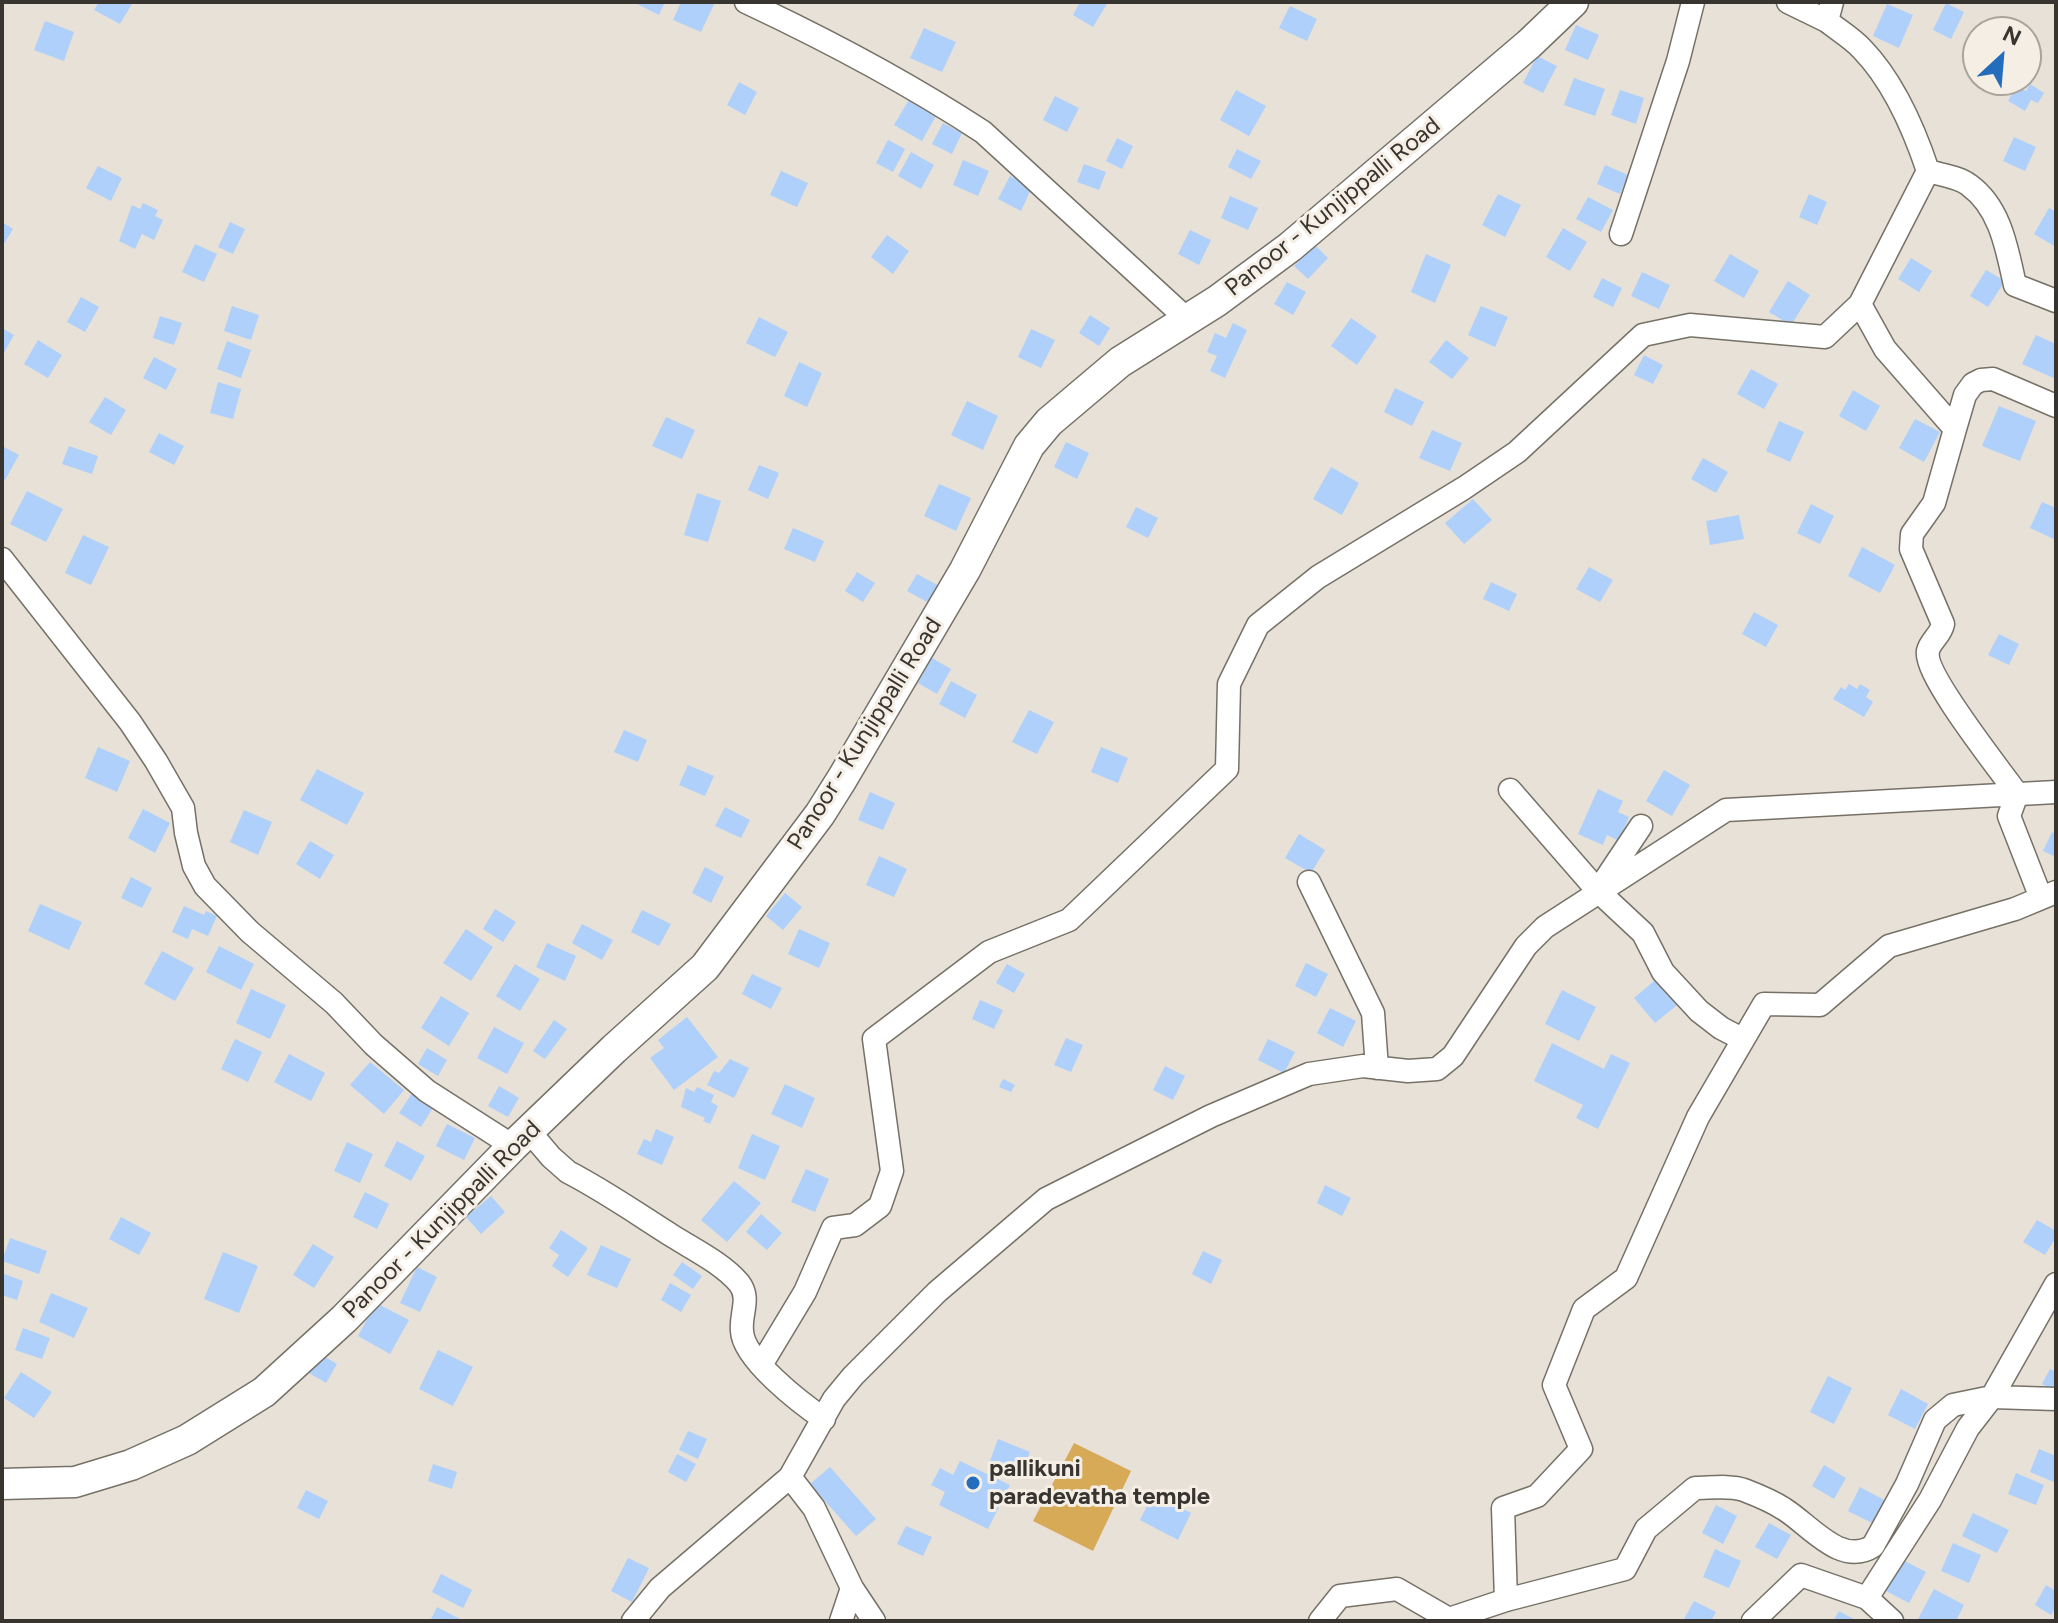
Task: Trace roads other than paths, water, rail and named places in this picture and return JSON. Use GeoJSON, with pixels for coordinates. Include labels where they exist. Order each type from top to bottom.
{"type":"FeatureCollection","features":[{"type":"Feature","properties":{"kind":"main road","name":"Panoor - Kunjippalli Road"},"geometry":{"type":"LineString","coordinates":[[2,1484],[75,1482],[131,1465],[187,1440],[264,1392],[344,1319],[521,1139],[705,967],[820,814],[965,570],[1029,446],[1049,422],[1120,362],[1188,320],[1290,247],[1529,44],[1573,2]]}},
{"type":"Feature","properties":{"kind":"street"},"geometry":{"type":"LineString","coordinates":[[746,2],[790,22],[945,107],[983,132],[1188,320]]}},
{"type":"Feature","properties":{"kind":"street"},"geometry":{"type":"LineString","coordinates":[[1621,234],[1678,61],[1693,2]]}},
{"type":"Feature","properties":{"kind":"street"},"geometry":{"type":"LineString","coordinates":[[761,1365],[805,1292],[833,1228],[855,1225],[880,1206],[892,1171],[874,1039],[989,952],[1069,920],[1227,769],[1229,684],[1258,625],[1318,577],[1517,452],[1643,335],[1690,325],[1825,337],[1860,304],[1928,171],[1917,137],[1889,85],[1862,48],[1830,12],[1788,2]]}},
{"type":"Feature","properties":{"kind":"street"},"geometry":{"type":"LineString","coordinates":[[1928,171],[1967,183],[1983,198],[2003,233],[2015,285],[2056,301]]}},
{"type":"Feature","properties":{"kind":"street"},"geometry":{"type":"LineString","coordinates":[[1860,304],[1885,349],[1955,429]]}},
{"type":"Feature","properties":{"kind":"street"},"geometry":{"type":"LineString","coordinates":[[2017,794],[1943,692],[1928,658],[1928,650],[1943,624],[1911,549],[1912,534],[1934,503],[1965,395],[1973,384],[1993,379],[2056,406]]}},
{"type":"Feature","properties":{"kind":"street"},"geometry":{"type":"LineString","coordinates":[[2,559],[130,722],[156,761],[183,808],[194,866],[205,886],[250,932],[334,1003],[374,1045],[427,1091],[551,1157],[568,1172],[713,1262],[741,1285],[746,1304],[741,1334],[761,1365],[793,1398],[824,1419]]}},
{"type":"Feature","properties":{"kind":"street"},"geometry":{"type":"LineString","coordinates":[[1510,790],[1598,891],[1643,933],[1663,972],[1699,1011],[1742,1039]]}},
{"type":"Feature","properties":{"kind":"street"},"geometry":{"type":"LineString","coordinates":[[633,1621],[660,1588],[790,1477],[834,1399],[853,1376],[937,1292],[1046,1199],[1211,1116],[1309,1074],[1338,1068],[1437,1069],[1453,1056],[1526,946],[1545,927],[1726,810],[2056,792]]}},
{"type":"Feature","properties":{"kind":"street"},"geometry":{"type":"LineString","coordinates":[[1506,1600],[1503,1508],[1537,1496],[1581,1449],[1554,1385],[1584,1309],[1626,1278],[1698,1117],[1764,1004],[1820,1005],[1889,946],[2015,909],[2048,895],[2009,816],[2017,794]]}},
{"type":"Feature","properties":{"kind":"street"},"geometry":{"type":"LineString","coordinates":[[1598,891],[1641,826]]}},
{"type":"Feature","properties":{"kind":"street"},"geometry":{"type":"LineString","coordinates":[[1309,882],[1373,1013],[1377,1068]]}},
{"type":"Feature","properties":{"kind":"street"},"geometry":{"type":"LineString","coordinates":[[1867,1598],[1930,1500],[1968,1428],[1992,1397],[2056,1284]]}},
{"type":"Feature","properties":{"kind":"street"},"geometry":{"type":"LineString","coordinates":[[1320,1621],[1340,1596],[1397,1589],[1449,1619],[1506,1600],[1625,1569],[1646,1529],[1695,1488],[1741,1489],[1783,1508],[1827,1541],[1853,1554],[1863,1553],[1873,1546],[1907,1484],[1935,1420],[1953,1405],[1992,1397],[2056,1399]]}},
{"type":"Feature","properties":{"kind":"street"},"geometry":{"type":"LineString","coordinates":[[790,1477],[814,1508],[852,1588],[874,1621]]}},
{"type":"Feature","properties":{"kind":"street"},"geometry":{"type":"LineString","coordinates":[[1753,1621],[1801,1575],[1867,1598],[1892,1621]]}},
{"type":"Feature","properties":{"kind":"street"},"geometry":{"type":"LineString","coordinates":[[841,1621],[852,1588]]}},
{"type":"Feature","properties":{"kind":"place","name":"pallikuni paradevatha temple"},"geometry":{"type":"Point","coordinates":[973,1483]}}]}
